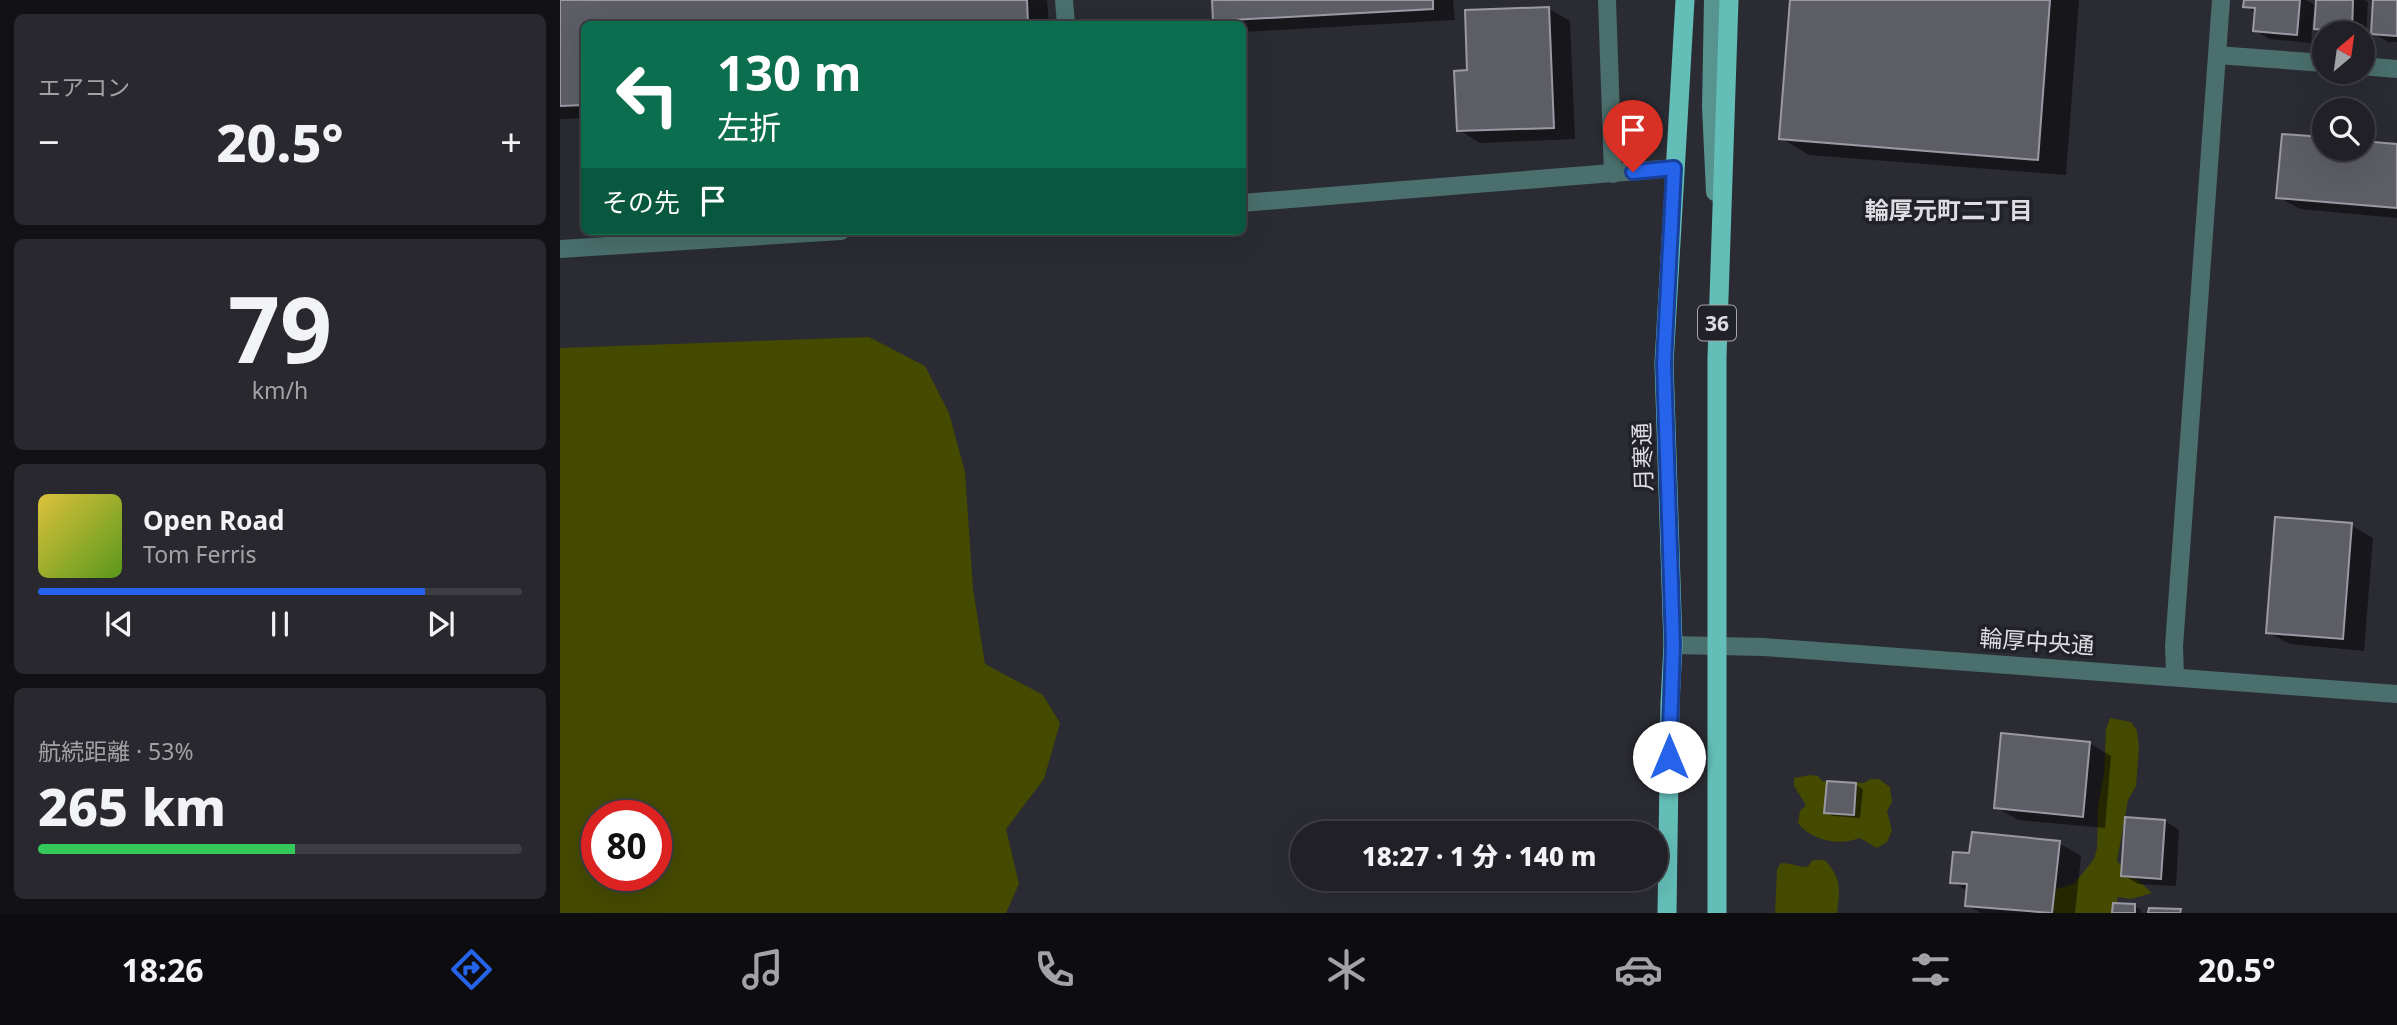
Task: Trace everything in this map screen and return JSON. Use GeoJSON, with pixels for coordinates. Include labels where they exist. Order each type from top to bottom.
{"type":"FeatureCollection","features":[{"type":"Feature","properties":{"kind":"highway","name":"月寒通"},"geometry":{"type":"LineString","coordinates":[[1667,913],[1673,645],[1664,363],[1685,0]]}},
{"type":"Feature","properties":{"kind":"highway","name":"36"},"geometry":{"type":"LineString","coordinates":[[1717,913],[1719,268],[1729,0]]}},
{"type":"Feature","properties":{"kind":"main road"},"geometry":{"type":"LineString","coordinates":[[1713,0],[1711,107],[1719,268]]}},
{"type":"Feature","properties":{"kind":"street"},"geometry":{"type":"LineString","coordinates":[[1064,0],[1066,21]]}},
{"type":"Feature","properties":{"kind":"street"},"geometry":{"type":"LineString","coordinates":[[1607,0],[1613,174]]}},
{"type":"Feature","properties":{"kind":"street"},"geometry":{"type":"LineString","coordinates":[[2175,676],[2174,646],[2221,0]]}},
{"type":"Feature","properties":{"kind":"street"},"geometry":{"type":"LineString","coordinates":[[2217,55],[2312,62]]}},
{"type":"Feature","properties":{"kind":"street"},"geometry":{"type":"LineString","coordinates":[[2375,67],[2397,69]]}},
{"type":"Feature","properties":{"kind":"street"},"geometry":{"type":"LineString","coordinates":[[1246,203],[1674,168]]}},
{"type":"Feature","properties":{"kind":"street"},"geometry":{"type":"LineString","coordinates":[[560,250],[782,235]]}},
{"type":"Feature","properties":{"kind":"street","name":"輪厚中央通"},"geometry":{"type":"LineString","coordinates":[[1673,645],[1763,647],[2397,694]]}},
{"type":"Feature","properties":{"kind":"green space"},"geometry":{"type":"Polygon","coordinates":[[[869,337],[925,366],[949,413],[965,472],[973,589],[985,664],[1043,695],[1060,723],[1044,779],[1006,829],[1019,884],[1006,913],[560,913],[560,348],[869,337]]]}},
{"type":"Feature","properties":{"kind":"green space"},"geometry":{"type":"Polygon","coordinates":[[[2110,718],[2131,722],[2137,731],[2139,748],[2136,786],[2128,800],[2117,861],[2152,893],[2131,899],[2117,897],[2118,913],[2037,913],[2046,892],[2074,884],[2094,859],[2097,848],[2098,806],[2104,774],[2106,729],[2110,718]]]}},
{"type":"Feature","properties":{"kind":"green space"},"geometry":{"type":"Polygon","coordinates":[[[1818,776],[1822,781],[1864,783],[1870,779],[1879,779],[1890,787],[1892,802],[1887,811],[1892,831],[1887,842],[1877,848],[1860,838],[1835,842],[1818,838],[1804,829],[1798,823],[1800,811],[1806,805],[1794,786],[1794,778],[1818,776]]]}},
{"type":"Feature","properties":{"kind":"green space"},"geometry":{"type":"Polygon","coordinates":[[[1813,860],[1825,860],[1837,879],[1837,913],[1775,913],[1777,869],[1781,863],[1807,867],[1813,860]]]}},
{"type":"Feature","properties":{"kind":"building"},"geometry":{"type":"Polygon","coordinates":[[[560,0],[1027,0],[1028,21],[581,21],[581,105],[560,106],[560,0]]]}},
{"type":"Feature","properties":{"kind":"building"},"geometry":{"type":"Polygon","coordinates":[[[1212,0],[1433,0],[1433,9],[1213,21],[1212,0]]]}},
{"type":"Feature","properties":{"kind":"building"},"geometry":{"type":"Polygon","coordinates":[[[1790,0],[2050,0],[2038,160],[1779,139],[1790,0]]]}},
{"type":"Feature","properties":{"kind":"building"},"geometry":{"type":"Polygon","coordinates":[[[2244,0],[2300,0],[2297,35],[2253,31],[2255,8],[2243,7],[2244,0]]]}},
{"type":"Feature","properties":{"kind":"building"},"geometry":{"type":"Polygon","coordinates":[[[2316,0],[2353,0],[2352,21],[2315,21],[2316,0]]]}},
{"type":"Feature","properties":{"kind":"building"},"geometry":{"type":"Polygon","coordinates":[[[2373,0],[2397,0],[2397,36],[2375,34],[2375,21],[2372,21],[2373,0]]]}},
{"type":"Feature","properties":{"kind":"building"},"geometry":{"type":"Polygon","coordinates":[[[1549,7],[1554,128],[1457,131],[1454,71],[1467,70],[1465,10],[1549,7]]]}},
{"type":"Feature","properties":{"kind":"building"},"geometry":{"type":"Polygon","coordinates":[[[2282,134],[2312,136],[2312,161],[2375,161],[2375,142],[2397,144],[2397,208],[2276,198],[2282,134]]]}},
{"type":"Feature","properties":{"kind":"building"},"geometry":{"type":"Polygon","coordinates":[[[2275,517],[2352,523],[2343,639],[2266,633],[2275,517]]]}},
{"type":"Feature","properties":{"kind":"building"},"geometry":{"type":"Polygon","coordinates":[[[2001,733],[2090,742],[2083,817],[1994,808],[2001,733]]]}},
{"type":"Feature","properties":{"kind":"building"},"geometry":{"type":"Polygon","coordinates":[[[1827,781],[1856,783],[1854,815],[1824,813],[1827,781]]]}},
{"type":"Feature","properties":{"kind":"building"},"geometry":{"type":"Polygon","coordinates":[[[2125,817],[2165,820],[2161,879],[2121,876],[2125,817]]]}},
{"type":"Feature","properties":{"kind":"building"},"geometry":{"type":"Polygon","coordinates":[[[1972,832],[2060,841],[2052,913],[1965,906],[1967,884],[1950,883],[1953,852],[1969,853],[1972,832]]]}},
{"type":"Feature","properties":{"kind":"building"},"geometry":{"type":"Polygon","coordinates":[[[2113,903],[2135,904],[2135,913],[2112,913],[2113,903]]]}},
{"type":"Feature","properties":{"kind":"building"},"geometry":{"type":"Polygon","coordinates":[[[2149,908],[2181,909],[2180,913],[2148,913],[2149,908]]]}},
{"type":"Feature","properties":{"kind":"district","name":"輪厚元町二丁目"},"geometry":{"type":"Point","coordinates":[1949,209]}},
{"type":"Feature","properties":{"kind":"route"},"geometry":{"type":"LineString","coordinates":[[1633,172],[1674,168],[1664,363],[1673,645],[1669,757]]}}]}
